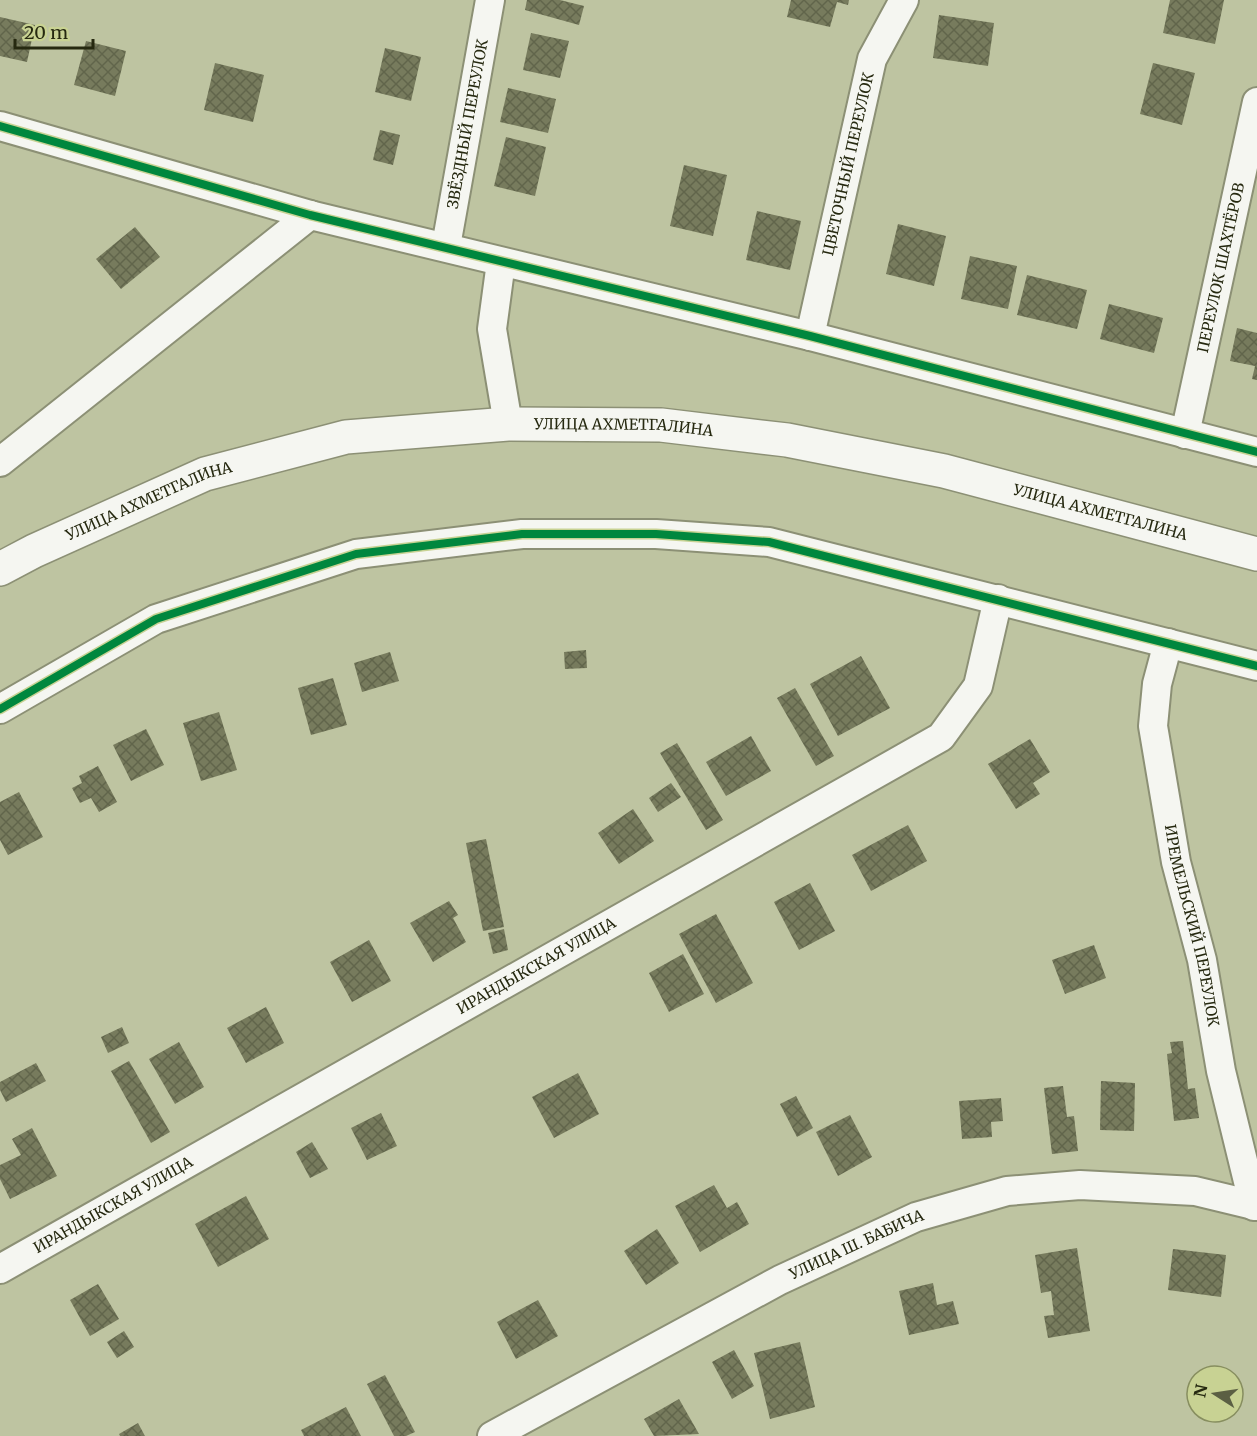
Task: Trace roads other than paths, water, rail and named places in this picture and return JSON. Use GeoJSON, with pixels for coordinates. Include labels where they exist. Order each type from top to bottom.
{"type":"FeatureCollection","features":[{"type":"Feature","properties":{"kind":"main road","name":"УЛИЦА АХМЕТГАЛИНА"},"geometry":{"type":"LineString","coordinates":[[0,569],[34,550],[205,474],[346,437],[508,424],[661,425],[788,440],[944,471],[1257,554]]}},
{"type":"Feature","properties":{"kind":"street","name":"ЗВЁЗДНЫЙ ПЕРЕУЛОК"},"geometry":{"type":"LineString","coordinates":[[446,246],[490,0]]}},
{"type":"Feature","properties":{"kind":"street","name":"ЦВЕТОЧНЫЙ ПЕРЕУЛОК"},"geometry":{"type":"LineString","coordinates":[[810,336],[872,59],[904,0]]}},
{"type":"Feature","properties":{"kind":"street","name":"ПЕРЕУЛОК ШАХТЁРОВ"},"geometry":{"type":"LineString","coordinates":[[1185,434],[1257,102]]}},
{"type":"Feature","properties":{"kind":"street"},"geometry":{"type":"LineString","coordinates":[[0,126],[310,214],[810,336],[1257,452]]}},
{"type":"Feature","properties":{"kind":"street"},"geometry":{"type":"LineString","coordinates":[[0,462],[310,214]]}},
{"type":"Feature","properties":{"kind":"street"},"geometry":{"type":"LineString","coordinates":[[501,262],[492,329],[508,424]]}},
{"type":"Feature","properties":{"kind":"street"},"geometry":{"type":"LineString","coordinates":[[0,709],[156,619],[356,554],[522,534],[656,534],[769,542],[1257,666]]}},
{"type":"Feature","properties":{"kind":"street","name":"ИРАНДЫКСКАЯ УЛИЦА"},"geometry":{"type":"LineString","coordinates":[[0,1269],[941,737],[978,686],[998,599]]}},
{"type":"Feature","properties":{"kind":"street","name":"ИРЕМЕЛЬСКИЙ ПЕРЕУЛОК"},"geometry":{"type":"LineString","coordinates":[[1168,643],[1157,684],[1153,726],[1176,862],[1202,960],[1221,1071],[1256,1206]]}},
{"type":"Feature","properties":{"kind":"street","name":"УЛИЦА Ш. БАБИЧА"},"geometry":{"type":"LineString","coordinates":[[492,1436],[780,1280],[916,1217],[1007,1191],[1080,1185],[1195,1191],[1256,1206]]}}]}
